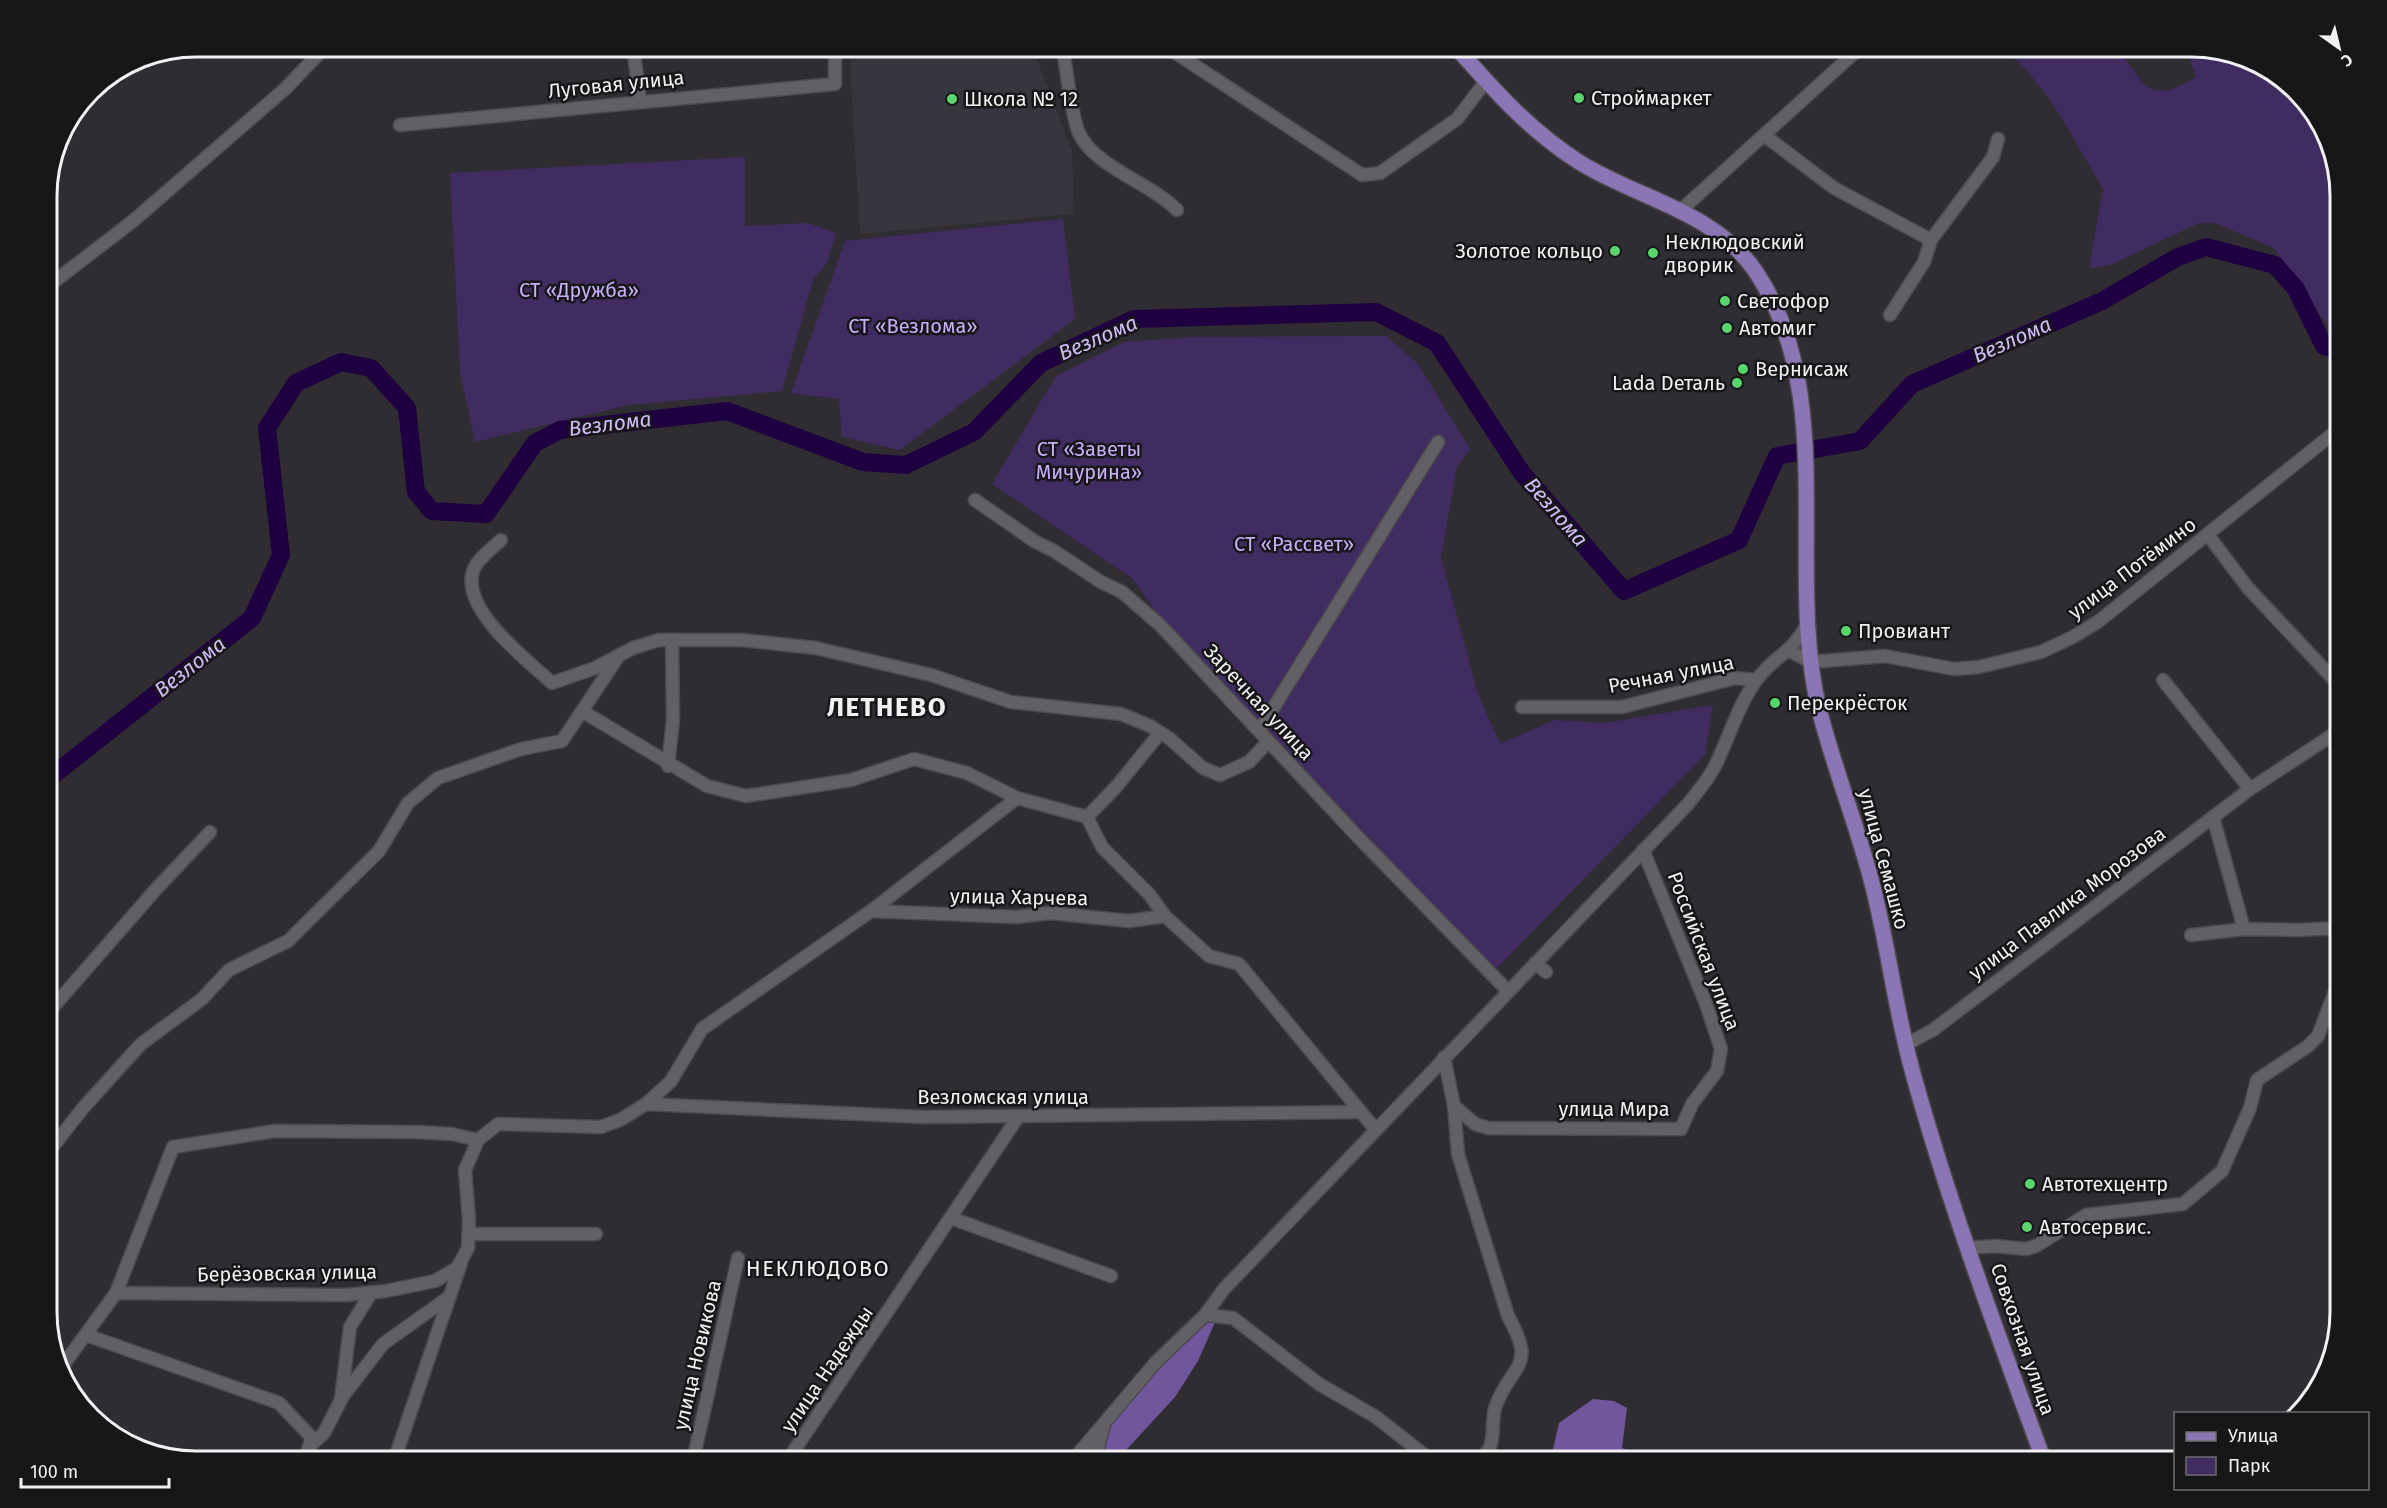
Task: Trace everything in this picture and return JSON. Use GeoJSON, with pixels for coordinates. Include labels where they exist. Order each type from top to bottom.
{"type":"FeatureCollection","features":[{"type":"Feature","properties":{"kind":"main road","name":"улица Семашко"},"geometry":{"type":"LineString","coordinates":[[1465,57],[1507,104],[1554,146],[1610,180],[1705,224],[1733,244],[1756,272],[1782,326],[1796,380],[1802,419],[1810,662],[1819,707],[1873,887],[1905,1045],[1962,1230]]}},
{"type":"Feature","properties":{"kind":"main road","name":"Совхозная улица"},"geometry":{"type":"LineString","coordinates":[[1962,1230],[2040,1451]]}},
{"type":"Feature","properties":{"kind":"street"},"geometry":{"type":"LineString","coordinates":[[57,279],[134,221],[286,88],[316,57]]}},
{"type":"Feature","properties":{"kind":"street"},"geometry":{"type":"LineString","coordinates":[[634,57],[640,101]]}},
{"type":"Feature","properties":{"kind":"street","name":"Луговая улица"},"geometry":{"type":"LineString","coordinates":[[400,125],[835,84],[835,57]]}},
{"type":"Feature","properties":{"kind":"street"},"geometry":{"type":"LineString","coordinates":[[1064,57],[1079,133],[1090,149],[1161,196],[1177,210]]}},
{"type":"Feature","properties":{"kind":"street"},"geometry":{"type":"LineString","coordinates":[[1182,57],[1362,175],[1369,176],[1380,173],[1457,119],[1486,81]]}},
{"type":"Feature","properties":{"kind":"street"},"geometry":{"type":"LineString","coordinates":[[1680,211],[1850,57]]}},
{"type":"Feature","properties":{"kind":"street"},"geometry":{"type":"LineString","coordinates":[[1764,135],[1834,188],[1931,240]]}},
{"type":"Feature","properties":{"kind":"street"},"geometry":{"type":"LineString","coordinates":[[1890,315],[1924,262],[1931,240],[1994,157],[1998,139]]}},
{"type":"Feature","properties":{"kind":"street","name":"улица Потёмино"},"geometry":{"type":"LineString","coordinates":[[1810,662],[1885,656],[1954,669],[1979,667],[2041,652],[2073,637],[2099,621],[2330,436]]}},
{"type":"Feature","properties":{"kind":"street"},"geometry":{"type":"LineString","coordinates":[[1259,731],[1437,442]]}},
{"type":"Feature","properties":{"kind":"street","name":"Заречная улица"},"geometry":{"type":"LineString","coordinates":[[975,500],[1034,541],[1054,550],[1101,582],[1122,592],[1160,625],[1268,742],[1508,991]]}},
{"type":"Feature","properties":{"kind":"street"},"geometry":{"type":"LineString","coordinates":[[2208,535],[2248,588],[2330,675]]}},
{"type":"Feature","properties":{"kind":"street"},"geometry":{"type":"LineString","coordinates":[[501,540],[473,568],[471,586],[490,627],[552,683],[578,674],[643,644],[672,640],[742,640],[816,648],[931,675],[1011,702],[1122,714],[1160,733],[1203,768],[1220,775],[1249,762],[1268,742]]}},
{"type":"Feature","properties":{"kind":"street"},"geometry":{"type":"LineString","coordinates":[[1080,1451],[1156,1362],[1205,1316],[1224,1288],[1704,785],[1737,713],[1756,680],[1771,663],[1797,644],[1807,624]]}},
{"type":"Feature","properties":{"kind":"street"},"geometry":{"type":"LineString","coordinates":[[668,766],[673,720],[672,640]]}},
{"type":"Feature","properties":{"kind":"street"},"geometry":{"type":"LineString","coordinates":[[1788,650],[1810,662]]}},
{"type":"Feature","properties":{"kind":"street"},"geometry":{"type":"LineString","coordinates":[[57,1141],[83,1108],[141,1044],[202,999],[229,970],[288,941],[379,851],[408,802],[438,778],[521,749],[562,741],[619,656]]}},
{"type":"Feature","properties":{"kind":"street"},"geometry":{"type":"LineString","coordinates":[[578,674],[591,689],[591,698]]}},
{"type":"Feature","properties":{"kind":"street","name":"Речная улица"},"geometry":{"type":"LineString","coordinates":[[1522,707],[1622,707],[1735,678],[1756,680]]}},
{"type":"Feature","properties":{"kind":"street"},"geometry":{"type":"LineString","coordinates":[[2163,681],[2250,789]]}},
{"type":"Feature","properties":{"kind":"street"},"geometry":{"type":"LineString","coordinates":[[582,711],[668,766],[707,786],[746,796],[851,780],[914,759],[968,773],[1017,798],[1087,817],[1102,847],[1149,894],[1165,916],[1209,956],[1239,964],[1375,1130]]}},
{"type":"Feature","properties":{"kind":"street"},"geometry":{"type":"LineString","coordinates":[[1087,817],[1116,787],[1160,733]]}},
{"type":"Feature","properties":{"kind":"street","name":"улица Павлика Морозова"},"geometry":{"type":"LineString","coordinates":[[1905,1045],[1933,1030],[2250,789],[2330,737]]}},
{"type":"Feature","properties":{"kind":"street"},"geometry":{"type":"LineString","coordinates":[[397,1451],[462,1259],[468,1248],[465,1170],[478,1140],[498,1124],[601,1127],[620,1120],[646,1104],[671,1081],[702,1029],[871,911],[1017,798]]}},
{"type":"Feature","properties":{"kind":"street"},"geometry":{"type":"LineString","coordinates":[[2213,817],[2244,929]]}},
{"type":"Feature","properties":{"kind":"street"},"geometry":{"type":"LineString","coordinates":[[57,1003],[157,888],[210,832]]}},
{"type":"Feature","properties":{"kind":"street","name":"Российская улица"},"geometry":{"type":"LineString","coordinates":[[1643,850],[1706,1004],[1720,1049],[1717,1071],[1692,1104],[1681,1129]]}},
{"type":"Feature","properties":{"kind":"street","name":"улица Харчева"},"geometry":{"type":"LineString","coordinates":[[871,911],[1016,917],[1050,913],[1129,921],[1165,916]]}},
{"type":"Feature","properties":{"kind":"street"},"geometry":{"type":"LineString","coordinates":[[2191,935],[2244,929],[2330,929]]}},
{"type":"Feature","properties":{"kind":"street"},"geometry":{"type":"LineString","coordinates":[[1535,963],[1546,972]]}},
{"type":"Feature","properties":{"kind":"street"},"geometry":{"type":"LineString","coordinates":[[1968,1248],[2026,1249],[2036,1246],[2074,1220],[2086,1215],[2183,1204],[2222,1171],[2250,1108],[2258,1080],[2308,1046],[2318,1036],[2330,1004]]}},
{"type":"Feature","properties":{"kind":"street"},"geometry":{"type":"LineString","coordinates":[[1444,1057],[1454,1106],[1460,1161],[1508,1316],[1516,1330],[1523,1353],[1522,1363],[1496,1405],[1490,1447],[1487,1451]]}},
{"type":"Feature","properties":{"kind":"street","name":"Везломская улица"},"geometry":{"type":"LineString","coordinates":[[646,1104],[924,1117],[1360,1112]]}},
{"type":"Feature","properties":{"kind":"street","name":"улица Мира"},"geometry":{"type":"LineString","coordinates":[[1454,1106],[1475,1124],[1488,1128],[1681,1129]]}},
{"type":"Feature","properties":{"kind":"street","name":"улица Надежды"},"geometry":{"type":"LineString","coordinates":[[794,1451],[1018,1117]]}},
{"type":"Feature","properties":{"kind":"street"},"geometry":{"type":"LineString","coordinates":[[66,1361],[116,1293],[174,1147],[274,1131],[417,1132],[452,1134],[478,1140]]}},
{"type":"Feature","properties":{"kind":"street"},"geometry":{"type":"LineString","coordinates":[[951,1218],[1111,1276]]}},
{"type":"Feature","properties":{"kind":"street"},"geometry":{"type":"LineString","coordinates":[[468,1234],[596,1234]]}},
{"type":"Feature","properties":{"kind":"street","name":"улица Новикова"},"geometry":{"type":"LineString","coordinates":[[695,1451],[738,1258]]}},
{"type":"Feature","properties":{"kind":"street","name":"Берёзовская улица"},"geometry":{"type":"LineString","coordinates":[[116,1293],[346,1295],[372,1293],[435,1281],[458,1268],[462,1259]]}},
{"type":"Feature","properties":{"kind":"street"},"geometry":{"type":"LineString","coordinates":[[340,1401],[350,1328],[372,1293]]}},
{"type":"Feature","properties":{"kind":"street"},"geometry":{"type":"LineString","coordinates":[[310,1446],[324,1433],[340,1401],[383,1344],[449,1297]]}},
{"type":"Feature","properties":{"kind":"street"},"geometry":{"type":"LineString","coordinates":[[1205,1316],[1233,1318],[1319,1384],[1376,1417],[1419,1451]]}},
{"type":"Feature","properties":{"kind":"street"},"geometry":{"type":"LineString","coordinates":[[86,1335],[279,1403],[312,1438],[308,1451]]}},
{"type":"Feature","properties":{"kind":"street"},"geometry":{"type":"LineString","coordinates":[[1099,1451],[1105,1421]]}},
{"type":"Feature","properties":{"kind":"shaded area","name":"Школа № 12"},"geometry":{"type":"Polygon","coordinates":[[[849,57],[1036,57],[1072,150],[1074,214],[860,234],[849,57]]]}},
{"type":"Feature","properties":{"kind":"shaded area"},"geometry":{"type":"Polygon","coordinates":[[[1205,1315],[1216,1320],[1198,1361],[1175,1397],[1125,1451],[1088,1451],[1169,1354],[1205,1315]]]}},
{"type":"Feature","properties":{"kind":"shaded area"},"geometry":{"type":"Polygon","coordinates":[[[1593,1399],[1614,1401],[1627,1408],[1622,1448],[1629,1451],[1553,1451],[1559,1423],[1593,1399]]]}},
{"type":"Feature","properties":{"kind":"green space"},"geometry":{"type":"Polygon","coordinates":[[[2013,57],[2124,57],[2141,81],[2157,90],[2168,90],[2196,77],[2189,57],[2209,58],[2252,71],[2283,92],[2311,127],[2325,160],[2329,178],[2330,326],[2274,248],[2215,223],[2199,223],[2113,264],[2089,269],[2103,189],[2058,113],[2033,77],[2013,57]]]}},
{"type":"Feature","properties":{"kind":"green space","name":"СТ «Дружба»"},"geometry":{"type":"Polygon","coordinates":[[[745,157],[745,226],[808,223],[836,233],[827,263],[813,280],[782,391],[629,405],[475,442],[460,372],[450,173],[745,157]]]}},
{"type":"Feature","properties":{"kind":"green space","name":"СТ «Везлома»"},"geometry":{"type":"Polygon","coordinates":[[[1063,219],[1075,319],[900,450],[842,437],[839,399],[791,393],[845,241],[1063,219]]]}},
{"type":"Feature","properties":{"kind":"green space","name":"СТ «Рассвет»"},"geometry":{"type":"Polygon","coordinates":[[[1386,336],[1418,364],[1470,449],[1457,467],[1441,557],[1478,694],[1500,744],[1554,720],[1605,723],[1713,705],[1705,755],[1495,970],[1158,615],[1133,579],[992,484],[1056,376],[1124,342],[1195,337],[1386,336]]]}},
{"type":"Feature","properties":{"kind":"waterway","name":"Везлома"},"geometry":{"type":"LineString","coordinates":[[57,772],[252,618],[281,555],[267,428],[296,383],[341,362],[371,368],[407,408],[416,492],[432,511],[486,514],[535,443],[560,430],[727,411],[863,462],[906,465],[974,432],[1041,363],[1134,319],[1376,312],[1437,343],[1522,473],[1624,591],[1739,540],[1777,456],[1860,441],[1912,384],[2102,301],[2178,257],[2206,247],[2275,265],[2296,289],[2324,346],[2330,348]]}},
{"type":"Feature","properties":{"kind":"place","name":"Строймаркет"},"geometry":{"type":"Point","coordinates":[1579,98]}},
{"type":"Feature","properties":{"kind":"place","name":"Школа № 12"},"geometry":{"type":"Point","coordinates":[952,99]}},
{"type":"Feature","properties":{"kind":"place","name":"Золотое кольцо"},"geometry":{"type":"Point","coordinates":[1615,251]}},
{"type":"Feature","properties":{"kind":"place","name":"Неклюдовский дворик"},"geometry":{"type":"Point","coordinates":[1653,253]}},
{"type":"Feature","properties":{"kind":"place","name":"Светофор"},"geometry":{"type":"Point","coordinates":[1725,301]}},
{"type":"Feature","properties":{"kind":"place","name":"Автомиг"},"geometry":{"type":"Point","coordinates":[1727,328]}},
{"type":"Feature","properties":{"kind":"place","name":"Вернисаж"},"geometry":{"type":"Point","coordinates":[1743,369]}},
{"type":"Feature","properties":{"kind":"place","name":"Lada Dеталь"},"geometry":{"type":"Point","coordinates":[1737,383]}},
{"type":"Feature","properties":{"kind":"place","name":"Провиант"},"geometry":{"type":"Point","coordinates":[1846,631]}},
{"type":"Feature","properties":{"kind":"place","name":"Перекрёсток"},"geometry":{"type":"Point","coordinates":[1775,703]}},
{"type":"Feature","properties":{"kind":"place","name":"Автотехцентр"},"geometry":{"type":"Point","coordinates":[2030,1184]}},
{"type":"Feature","properties":{"kind":"place","name":"Автосервис."},"geometry":{"type":"Point","coordinates":[2027,1227]}},
{"type":"Feature","properties":{"kind":"district","name":"ЛЕТНЕВО"},"geometry":{"type":"Point","coordinates":[887,707]}},
{"type":"Feature","properties":{"kind":"district","name":"НЕКЛЮДОВО"},"geometry":{"type":"Point","coordinates":[818,1268]}},
{"type":"Feature","properties":{"kind":"park label","name":"СТ «Заветы Мичурина»"},"geometry":{"type":"Point","coordinates":[1089,460]}}]}
